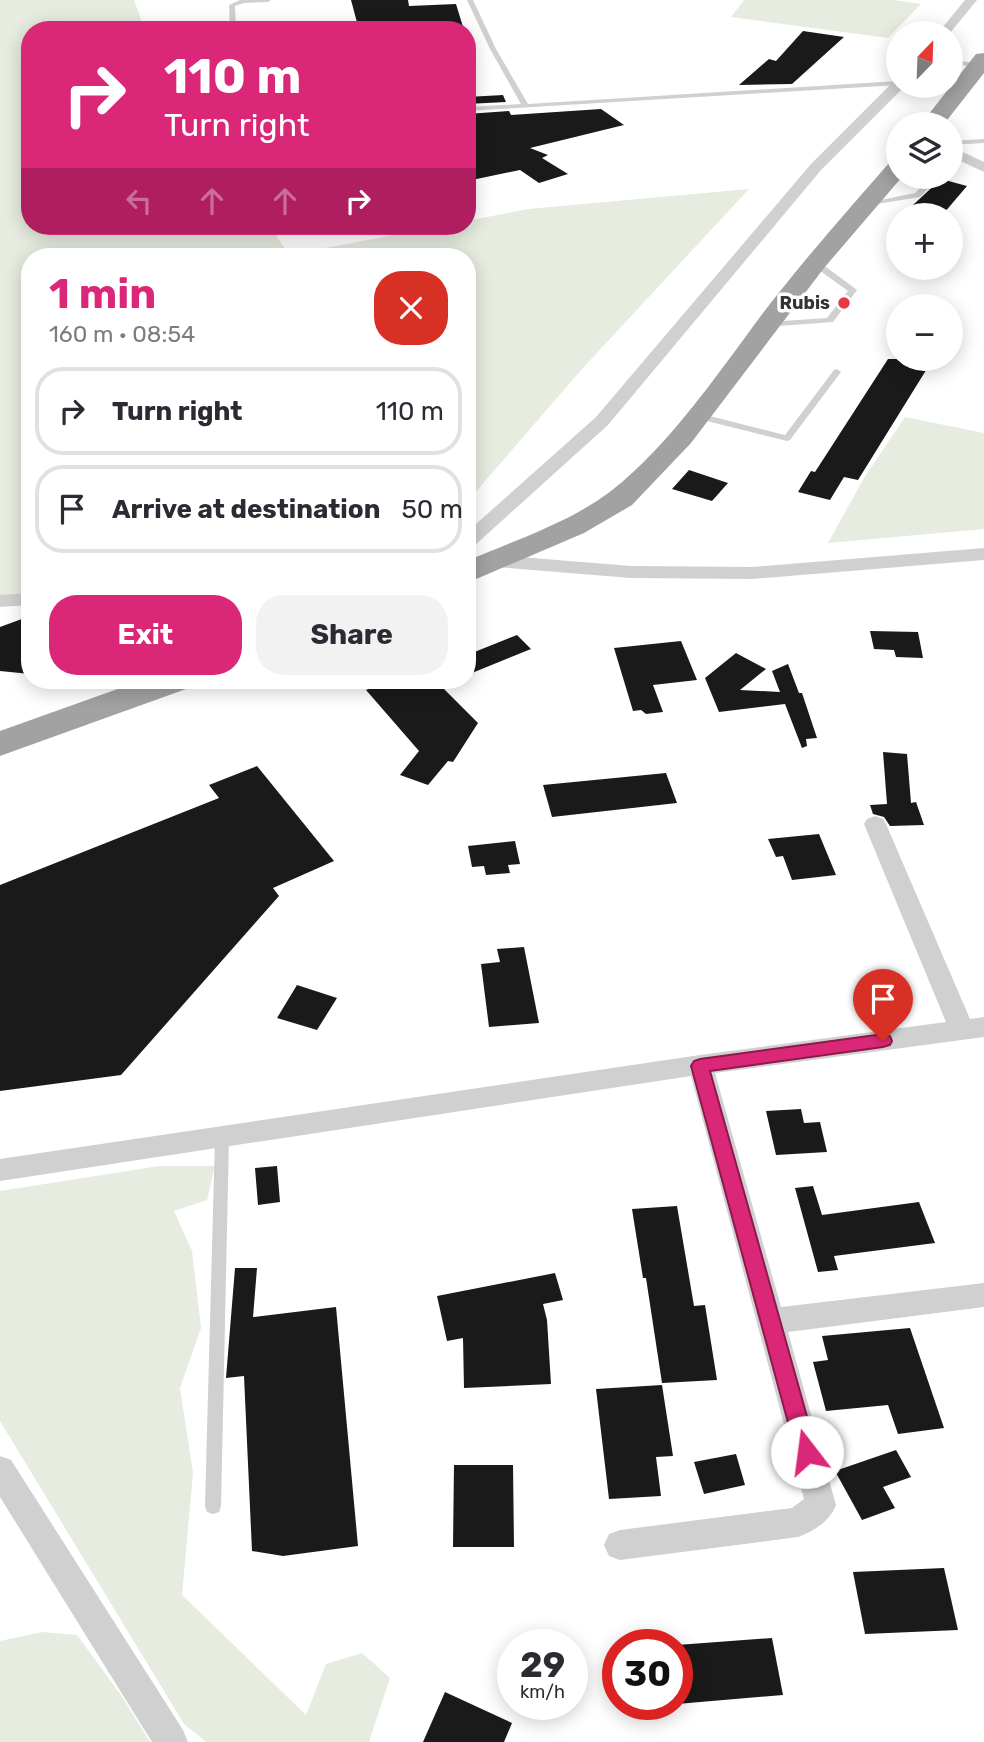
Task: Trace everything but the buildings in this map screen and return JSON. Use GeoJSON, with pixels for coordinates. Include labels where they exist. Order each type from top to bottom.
{"type":"FeatureCollection","features":[{"type":"Feature","properties":{"kind":"highway"},"geometry":{"type":"LineString","coordinates":[[942,112],[981,63]]}},
{"type":"Feature","properties":{"kind":"highway"},"geometry":{"type":"LineString","coordinates":[[476,569],[573,526],[621,498],[667,454],[815,263],[886,180]]}},
{"type":"Feature","properties":{"kind":"highway"},"geometry":{"type":"LineString","coordinates":[[0,744],[151,689]]}},
{"type":"Feature","properties":{"kind":"street"},"geometry":{"type":"LineString","coordinates":[[952,21],[965,2]]}},
{"type":"Feature","properties":{"kind":"street"},"geometry":{"type":"LineString","coordinates":[[476,534],[602,421],[816,167],[886,96]]}},
{"type":"Feature","properties":{"kind":"street"},"geometry":{"type":"LineString","coordinates":[[963,157],[984,169]]}},
{"type":"Feature","properties":{"kind":"street"},"geometry":{"type":"LineString","coordinates":[[497,561],[631,572],[752,573],[984,554]]}},
{"type":"Feature","properties":{"kind":"street"},"geometry":{"type":"LineString","coordinates":[[0,601],[21,600]]}},
{"type":"Feature","properties":{"kind":"street"},"geometry":{"type":"LineString","coordinates":[[0,1170],[700,1066],[973,1029],[875,824]]}},
{"type":"Feature","properties":{"kind":"street"},"geometry":{"type":"LineString","coordinates":[[620,1545],[798,1522],[821,1505],[700,1066]]}},
{"type":"Feature","properties":{"kind":"street"},"geometry":{"type":"LineString","coordinates":[[772,1321],[984,1295]]}},
{"type":"Feature","properties":{"kind":"street"},"geometry":{"type":"LineString","coordinates":[[0,1470],[171,1742]]}},
{"type":"Feature","properties":{"kind":"lane"},"geometry":{"type":"LineString","coordinates":[[233,21],[232,5],[243,1],[268,0]]}},
{"type":"Feature","properties":{"kind":"lane"},"geometry":{"type":"LineString","coordinates":[[470,0],[493,49],[526,106]]}},
{"type":"Feature","properties":{"kind":"lane"},"geometry":{"type":"LineString","coordinates":[[963,62],[981,63]]}},
{"type":"Feature","properties":{"kind":"lane"},"geometry":{"type":"LineString","coordinates":[[476,109],[886,85]]}},
{"type":"Feature","properties":{"kind":"lane"},"geometry":{"type":"LineString","coordinates":[[963,143],[984,141]]}},
{"type":"Feature","properties":{"kind":"lane"},"geometry":{"type":"LineString","coordinates":[[865,204],[917,195],[923,189]]}},
{"type":"Feature","properties":{"kind":"lane"},"geometry":{"type":"LineString","coordinates":[[768,325],[830,320],[853,289],[815,263]]}},
{"type":"Feature","properties":{"kind":"lane"},"geometry":{"type":"LineString","coordinates":[[698,416],[787,438],[837,372]]}},
{"type":"Feature","properties":{"kind":"lane"},"geometry":{"type":"LineString","coordinates":[[213,1506],[222,1137]]}},
{"type":"Feature","properties":{"kind":"shaded area"},"geometry":{"type":"Polygon","coordinates":[[[0,0],[134,0],[142,21],[21,21],[21,235],[276,235],[284,248],[21,248],[21,603],[0,605],[0,0]]]}},
{"type":"Feature","properties":{"kind":"shaded area"},"geometry":{"type":"Polygon","coordinates":[[[744,0],[894,0],[921,4],[904,21],[886,21],[886,38],[731,17],[744,0]]]}},
{"type":"Feature","properties":{"kind":"shaded area"},"geometry":{"type":"Polygon","coordinates":[[[749,189],[582,369],[476,492],[476,248],[326,248],[394,235],[476,235],[476,219],[528,209],[749,189]]]}},
{"type":"Feature","properties":{"kind":"shaded area"},"geometry":{"type":"Polygon","coordinates":[[[905,417],[984,433],[984,529],[828,543],[864,478],[905,417]]]}},
{"type":"Feature","properties":{"kind":"shaded area"},"geometry":{"type":"Polygon","coordinates":[[[159,1166],[215,1166],[207,1200],[174,1211],[192,1251],[201,1328],[180,1388],[193,1473],[182,1595],[306,1715],[326,1664],[362,1653],[390,1678],[369,1742],[206,1742],[184,1724],[0,1421],[0,1191],[159,1166]]]}},
{"type":"Feature","properties":{"kind":"shaded area"},"geometry":{"type":"Polygon","coordinates":[[[42,1632],[77,1635],[121,1695],[150,1742],[0,1742],[0,1641],[42,1632]]]}},
{"type":"Feature","properties":{"kind":"place","name":"Rubis"},"geometry":{"type":"Point","coordinates":[844,303]}},
{"type":"Feature","properties":{"kind":"route"},"geometry":{"type":"LineString","coordinates":[[807,1452],[700,1066],[883,1041]]}}]}
